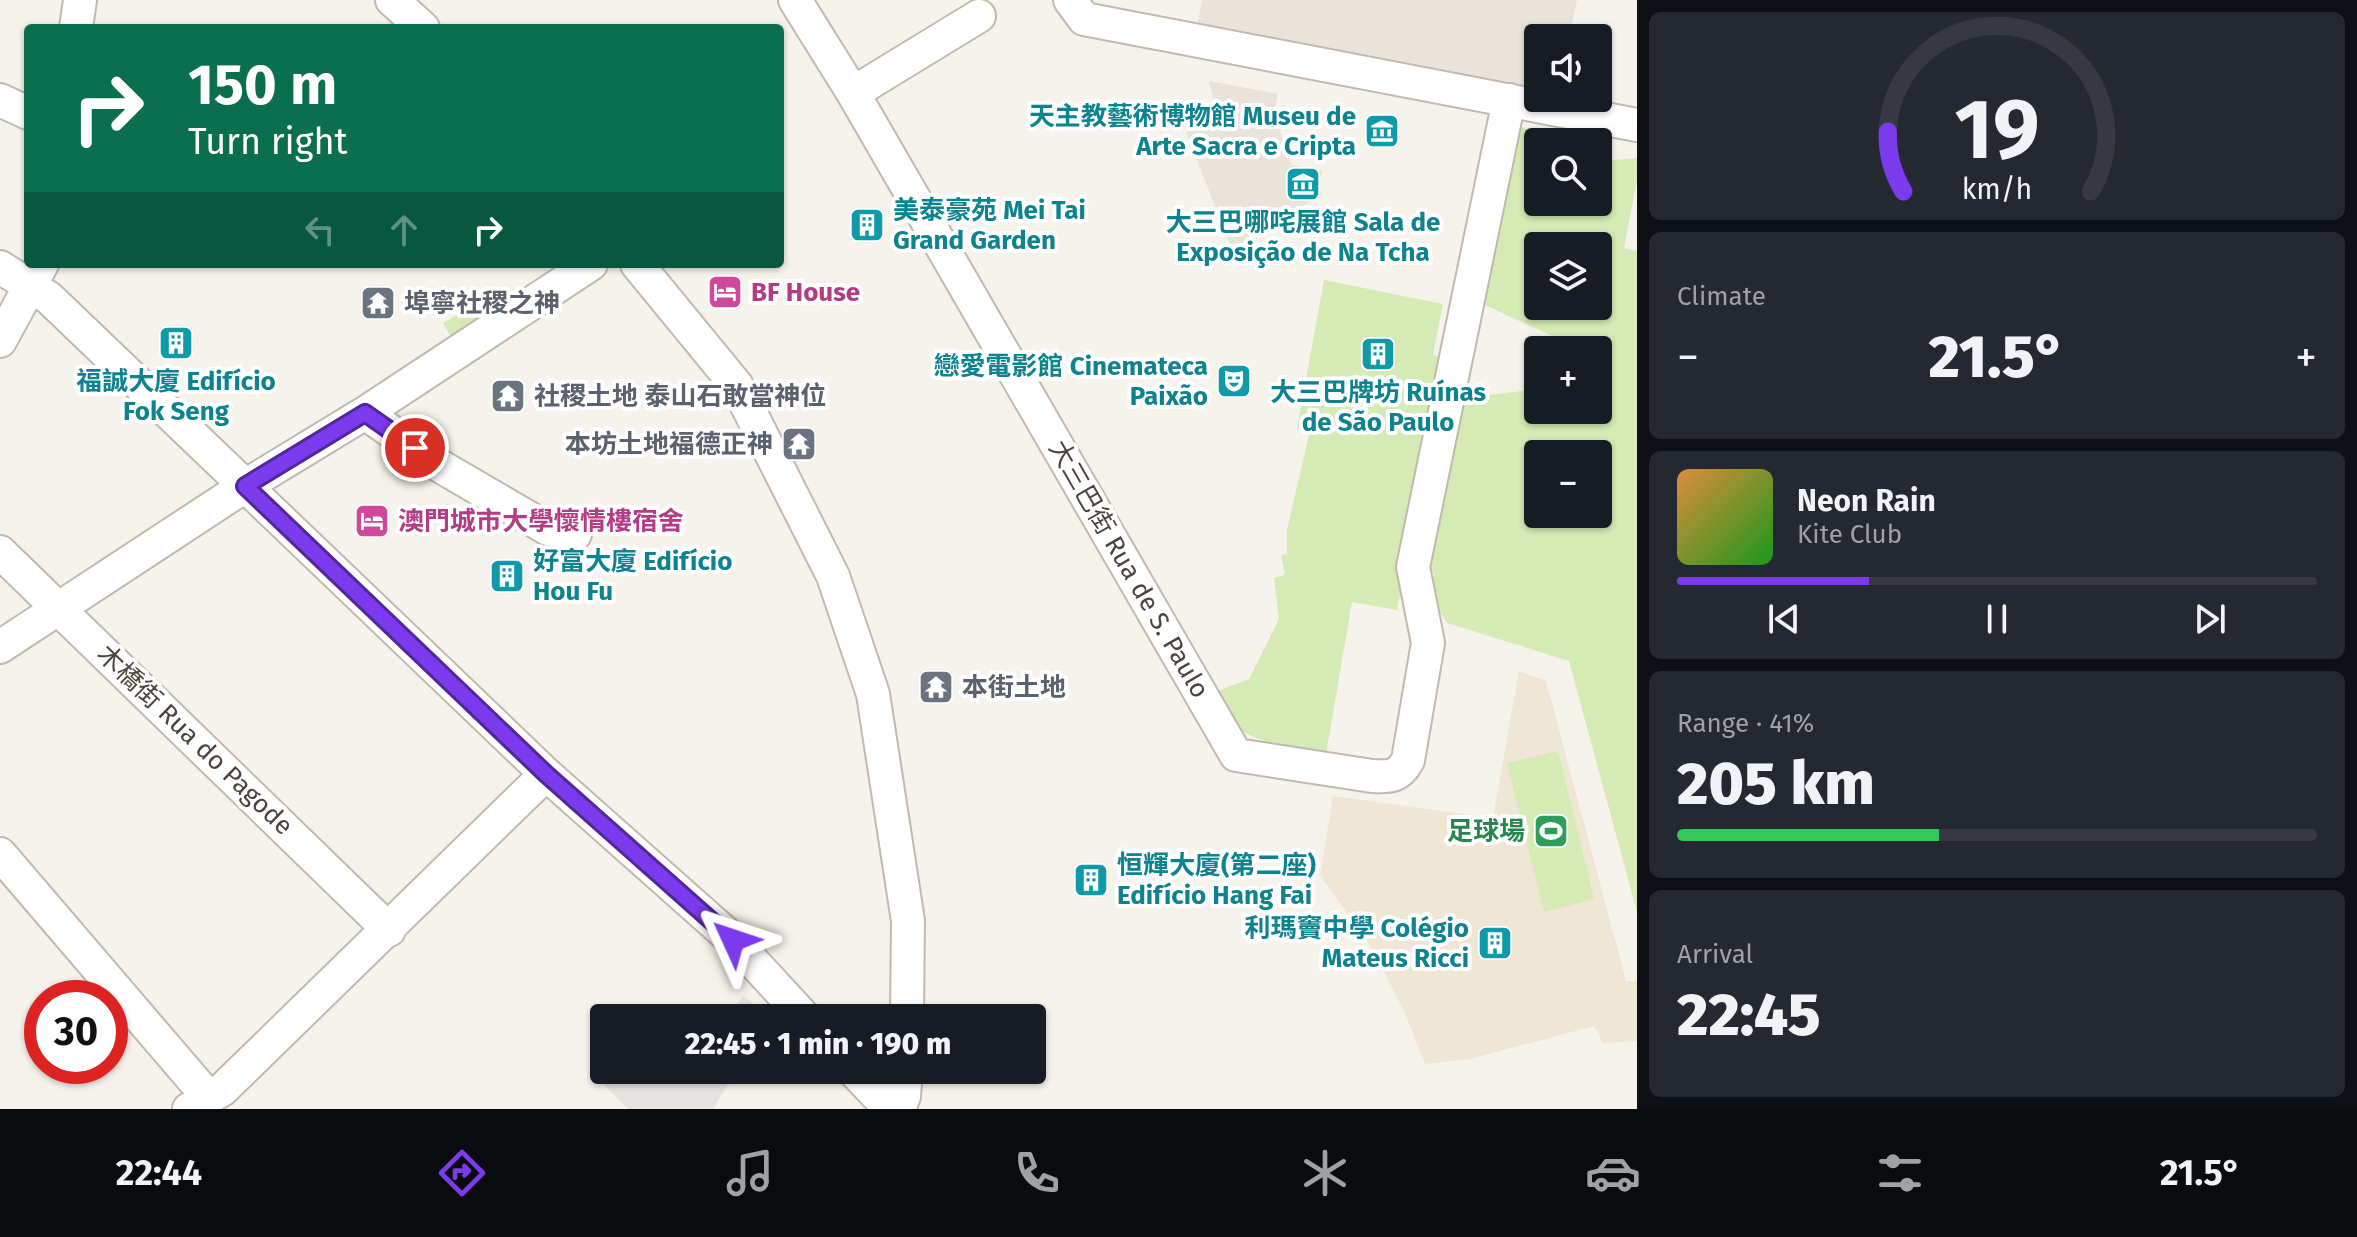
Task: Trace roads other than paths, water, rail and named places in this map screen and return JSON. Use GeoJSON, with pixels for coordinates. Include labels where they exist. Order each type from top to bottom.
{"type":"FeatureCollection","features":[{"type":"Feature","properties":{"kind":"street"},"geometry":{"type":"LineString","coordinates":[[77,24],[80,0]]}},
{"type":"Feature","properties":{"kind":"street"},"geometry":{"type":"LineString","coordinates":[[392,0],[419,24]]}},
{"type":"Feature","properties":{"kind":"street","name":"大三巴街 Rua de S. Paulo"},"geometry":{"type":"LineString","coordinates":[[795,0],[853,93],[1236,755],[1372,776],[1391,777],[1402,771],[1408,760],[1428,643],[1413,567],[1509,100]]}},
{"type":"Feature","properties":{"kind":"street"},"geometry":{"type":"LineString","coordinates":[[1077,9],[1637,125]]}},
{"type":"Feature","properties":{"kind":"street"},"geometry":{"type":"LineString","coordinates":[[853,93],[979,16]]}},
{"type":"Feature","properties":{"kind":"street"},"geometry":{"type":"LineString","coordinates":[[0,100],[24,111]]}},
{"type":"Feature","properties":{"kind":"street"},"geometry":{"type":"LineString","coordinates":[[0,267],[37,275]]}},
{"type":"Feature","properties":{"kind":"street"},"geometry":{"type":"LineString","coordinates":[[0,647],[585,268]]}},
{"type":"Feature","properties":{"kind":"street"},"geometry":{"type":"LineString","coordinates":[[640,268],[737,386],[833,576],[873,694],[908,921],[907,1004]]}},
{"type":"Feature","properties":{"kind":"street"},"geometry":{"type":"LineString","coordinates":[[0,341],[37,275]]}},
{"type":"Feature","properties":{"kind":"street"},"geometry":{"type":"LineString","coordinates":[[37,275],[49,298],[546,774],[733,940],[792,1004]]}},
{"type":"Feature","properties":{"kind":"street"},"geometry":{"type":"LineString","coordinates":[[365,413],[440,466],[548,529],[575,534]]}},
{"type":"Feature","properties":{"kind":"street","name":"木橋街 Rua do Pagode"},"geometry":{"type":"LineString","coordinates":[[0,552],[389,930]]}},
{"type":"Feature","properties":{"kind":"street"},"geometry":{"type":"LineString","coordinates":[[0,854],[199,1104],[222,1090],[546,774]]}},
{"type":"Feature","properties":{"kind":"street"},"geometry":{"type":"LineString","coordinates":[[866,1084],[890,1109]]}},
{"type":"Feature","properties":{"kind":"street"},"geometry":{"type":"LineString","coordinates":[[899,1109],[905,1084]]}},
{"type":"Feature","properties":{"kind":"place","name":"天主教藝術博物館 Museu de Arte Sacra e Cripta"},"geometry":{"type":"Point","coordinates":[1382,131]}},
{"type":"Feature","properties":{"kind":"place","name":"大三巴哪咤展館 Sala de Exposição de Na Tcha"},"geometry":{"type":"Point","coordinates":[1303,184]}},
{"type":"Feature","properties":{"kind":"place","name":"美泰豪苑 Mei Tai Grand Garden"},"geometry":{"type":"Point","coordinates":[867,225]}},
{"type":"Feature","properties":{"kind":"place","name":"BF House"},"geometry":{"type":"Point","coordinates":[725,292]}},
{"type":"Feature","properties":{"kind":"place","name":"埠寧社稷之神"},"geometry":{"type":"Point","coordinates":[378,303]}},
{"type":"Feature","properties":{"kind":"place","name":"福誠大廈 Edifício Fok Seng"},"geometry":{"type":"Point","coordinates":[176,343]}},
{"type":"Feature","properties":{"kind":"place","name":"大三巴牌坊 Ruínas de São Paulo"},"geometry":{"type":"Point","coordinates":[1378,354]}},
{"type":"Feature","properties":{"kind":"place","name":"戀愛電影館 Cinemateca Paixão"},"geometry":{"type":"Point","coordinates":[1234,381]}},
{"type":"Feature","properties":{"kind":"place","name":"社稷土地 泰山石敢當神位"},"geometry":{"type":"Point","coordinates":[508,396]}},
{"type":"Feature","properties":{"kind":"place","name":"本坊土地福德正神"},"geometry":{"type":"Point","coordinates":[799,444]}},
{"type":"Feature","properties":{"kind":"place","name":"澳門城市大學懷情樓宿舍"},"geometry":{"type":"Point","coordinates":[372,521]}},
{"type":"Feature","properties":{"kind":"place","name":"好富大廈 Edifício Hou Fu"},"geometry":{"type":"Point","coordinates":[507,576]}},
{"type":"Feature","properties":{"kind":"place","name":"本街土地"},"geometry":{"type":"Point","coordinates":[936,687]}},
{"type":"Feature","properties":{"kind":"place","name":"足球場"},"geometry":{"type":"Point","coordinates":[1551,831]}},
{"type":"Feature","properties":{"kind":"place","name":"恒輝大廈(第二座) Edifício Hang Fai"},"geometry":{"type":"Point","coordinates":[1091,880]}},
{"type":"Feature","properties":{"kind":"place","name":"利瑪竇中學 Colégio Mateus Ricci"},"geometry":{"type":"Point","coordinates":[1495,943]}}]}
